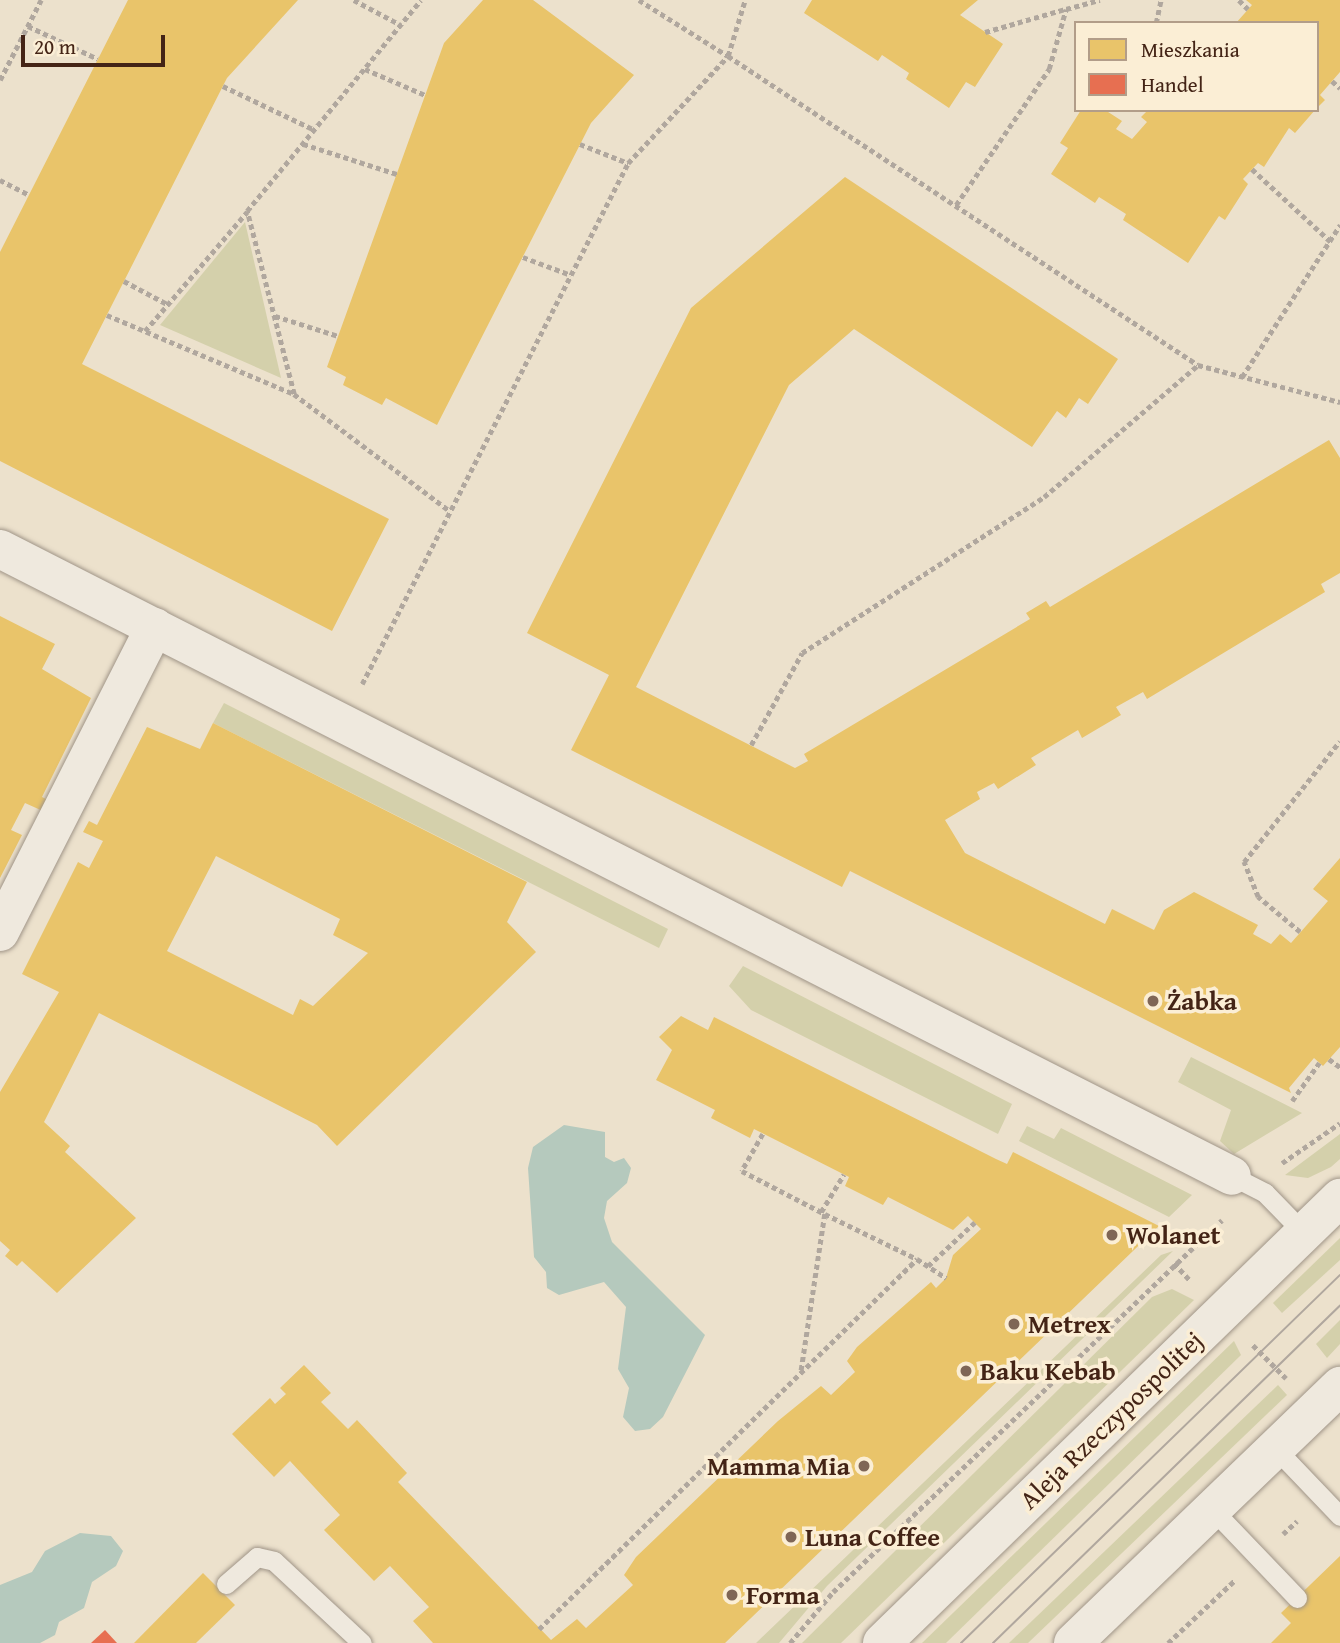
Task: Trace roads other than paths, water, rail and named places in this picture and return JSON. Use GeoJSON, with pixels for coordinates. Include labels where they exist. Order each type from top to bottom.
{"type":"FeatureCollection","features":[{"type":"Feature","properties":{"kind":"street"},"geometry":{"type":"LineString","coordinates":[[0,549],[1243,1182]]}},
{"type":"Feature","properties":{"kind":"street"},"geometry":{"type":"LineString","coordinates":[[0,932],[155,628]]}},
{"type":"Feature","properties":{"kind":"street","name":"Aleja Rzeczypospolitej"},"geometry":{"type":"LineString","coordinates":[[882,1643],[1340,1198]]}},
{"type":"Feature","properties":{"kind":"street"},"geometry":{"type":"LineString","coordinates":[[1073,1643],[1340,1386]]}},
{"type":"Feature","properties":{"kind":"lane"},"geometry":{"type":"LineString","coordinates":[[1243,1182],[1304,1233]]}},
{"type":"Feature","properties":{"kind":"lane"},"geometry":{"type":"LineString","coordinates":[[1275,1448],[1340,1516]]}},
{"type":"Feature","properties":{"kind":"lane"},"geometry":{"type":"LineString","coordinates":[[1212,1509],[1297,1598]]}},
{"type":"Feature","properties":{"kind":"lane"},"geometry":{"type":"LineString","coordinates":[[226,1584],[257,1557],[274,1561],[362,1643]]}},
{"type":"Feature","properties":{"kind":"tram line"},"geometry":{"type":"LineString","coordinates":[[961,1643],[1340,1275]]}},
{"type":"Feature","properties":{"kind":"tram line"},"geometry":{"type":"LineString","coordinates":[[993,1643],[1340,1306]]}},
{"type":"Feature","properties":{"kind":"place","name":"Żabka"},"geometry":{"type":"Point","coordinates":[1153,1001]}},
{"type":"Feature","properties":{"kind":"place","name":"Wolanet"},"geometry":{"type":"Point","coordinates":[1112,1235]}},
{"type":"Feature","properties":{"kind":"place","name":"Metrex"},"geometry":{"type":"Point","coordinates":[1014,1324]}},
{"type":"Feature","properties":{"kind":"place","name":"Baku Kebab"},"geometry":{"type":"Point","coordinates":[966,1371]}},
{"type":"Feature","properties":{"kind":"place","name":"Mamma Mia"},"geometry":{"type":"Point","coordinates":[864,1466]}},
{"type":"Feature","properties":{"kind":"place","name":"Luna Coffee"},"geometry":{"type":"Point","coordinates":[791,1537]}},
{"type":"Feature","properties":{"kind":"place","name":"Forma"},"geometry":{"type":"Point","coordinates":[732,1595]}}]}
